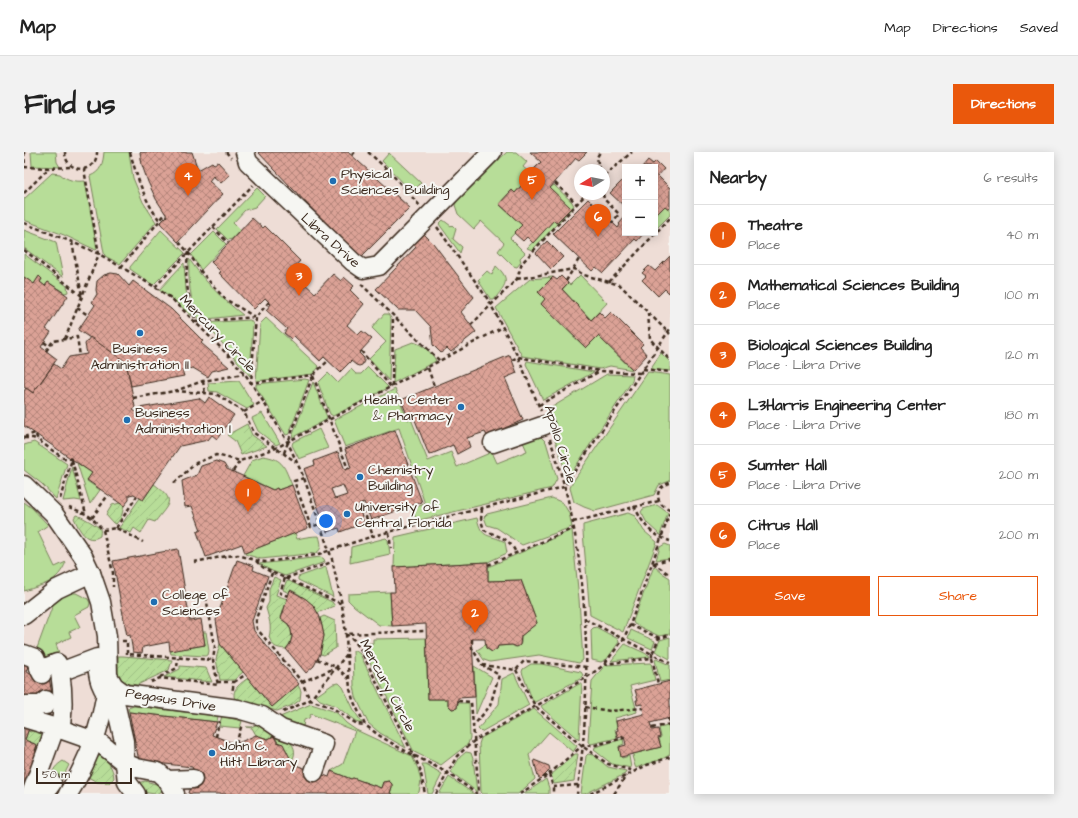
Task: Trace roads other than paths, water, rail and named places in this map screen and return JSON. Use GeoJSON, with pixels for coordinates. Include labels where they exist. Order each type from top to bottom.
{"type":"FeatureCollection","features":[{"type":"Feature","properties":{"kind":"street","name":"Libra Drive"},"geometry":{"type":"LineString","coordinates":[[245,152],[248,162],[352,262],[363,269],[379,266],[492,152]]}},
{"type":"Feature","properties":{"kind":"street"},"geometry":{"type":"LineString","coordinates":[[493,443],[545,425]]}},
{"type":"Feature","properties":{"kind":"street","name":"Pegasus Drive"},"geometry":{"type":"LineString","coordinates":[[24,485],[54,514],[83,556],[101,602],[106,636],[108,676],[111,683],[116,688],[125,694],[238,709],[262,716],[281,729],[324,744],[314,772]]}},
{"type":"Feature","properties":{"kind":"street"},"geometry":{"type":"LineString","coordinates":[[24,615],[57,589],[91,574]]}},
{"type":"Feature","properties":{"kind":"street"},"geometry":{"type":"LineString","coordinates":[[24,654],[34,658],[41,672],[57,663],[62,686],[63,706],[57,729],[36,775],[31,794]]}},
{"type":"Feature","properties":{"kind":"street"},"geometry":{"type":"LineString","coordinates":[[60,672],[97,658],[98,678],[106,693],[115,702],[124,741],[127,782],[136,794]]}},
{"type":"Feature","properties":{"kind":"street"},"geometry":{"type":"LineString","coordinates":[[68,794],[85,765],[95,741],[106,693]]}},
{"type":"Feature","properties":{"kind":"street"},"geometry":{"type":"LineString","coordinates":[[24,712],[26,705],[46,705],[46,700]]}},
{"type":"Feature","properties":{"kind":"street"},"geometry":{"type":"LineString","coordinates":[[24,718],[100,743],[125,763],[137,768],[158,772],[171,787],[193,779]]}},
{"type":"Feature","properties":{"kind":"street"},"geometry":{"type":"LineString","coordinates":[[36,794],[41,780],[52,783],[44,794]]}},
{"type":"Feature","properties":{"kind":"place","name":"Physical Sciences Building"},"geometry":{"type":"Point","coordinates":[333,181]}},
{"type":"Feature","properties":{"kind":"place","name":"L3Harris Engineering Center"},"geometry":{"type":"Point","coordinates":[188,196]}},
{"type":"Feature","properties":{"kind":"place","name":"Sumter Hall"},"geometry":{"type":"Point","coordinates":[532,200]}},
{"type":"Feature","properties":{"kind":"place","name":"Citrus Hall"},"geometry":{"type":"Point","coordinates":[598,237]}},
{"type":"Feature","properties":{"kind":"place","name":"Biological Sciences Building"},"geometry":{"type":"Point","coordinates":[299,296]}},
{"type":"Feature","properties":{"kind":"place","name":"Business Administration II"},"geometry":{"type":"Point","coordinates":[140,333]}},
{"type":"Feature","properties":{"kind":"place","name":"Health Center & Pharmacy"},"geometry":{"type":"Point","coordinates":[461,407]}},
{"type":"Feature","properties":{"kind":"place","name":"Business Administration I"},"geometry":{"type":"Point","coordinates":[127,420]}},
{"type":"Feature","properties":{"kind":"place","name":"Chemistry Building"},"geometry":{"type":"Point","coordinates":[360,477]}},
{"type":"Feature","properties":{"kind":"place","name":"Theatre"},"geometry":{"type":"Point","coordinates":[248,512]}},
{"type":"Feature","properties":{"kind":"place","name":"University of Central Florida"},"geometry":{"type":"Point","coordinates":[347,514]}},
{"type":"Feature","properties":{"kind":"place","name":"College of Sciences"},"geometry":{"type":"Point","coordinates":[154,602]}},
{"type":"Feature","properties":{"kind":"place","name":"Mathematical Sciences Building"},"geometry":{"type":"Point","coordinates":[475,633]}},
{"type":"Feature","properties":{"kind":"place","name":"John C. Hitt Library"},"geometry":{"type":"Point","coordinates":[212,753]}}]}
